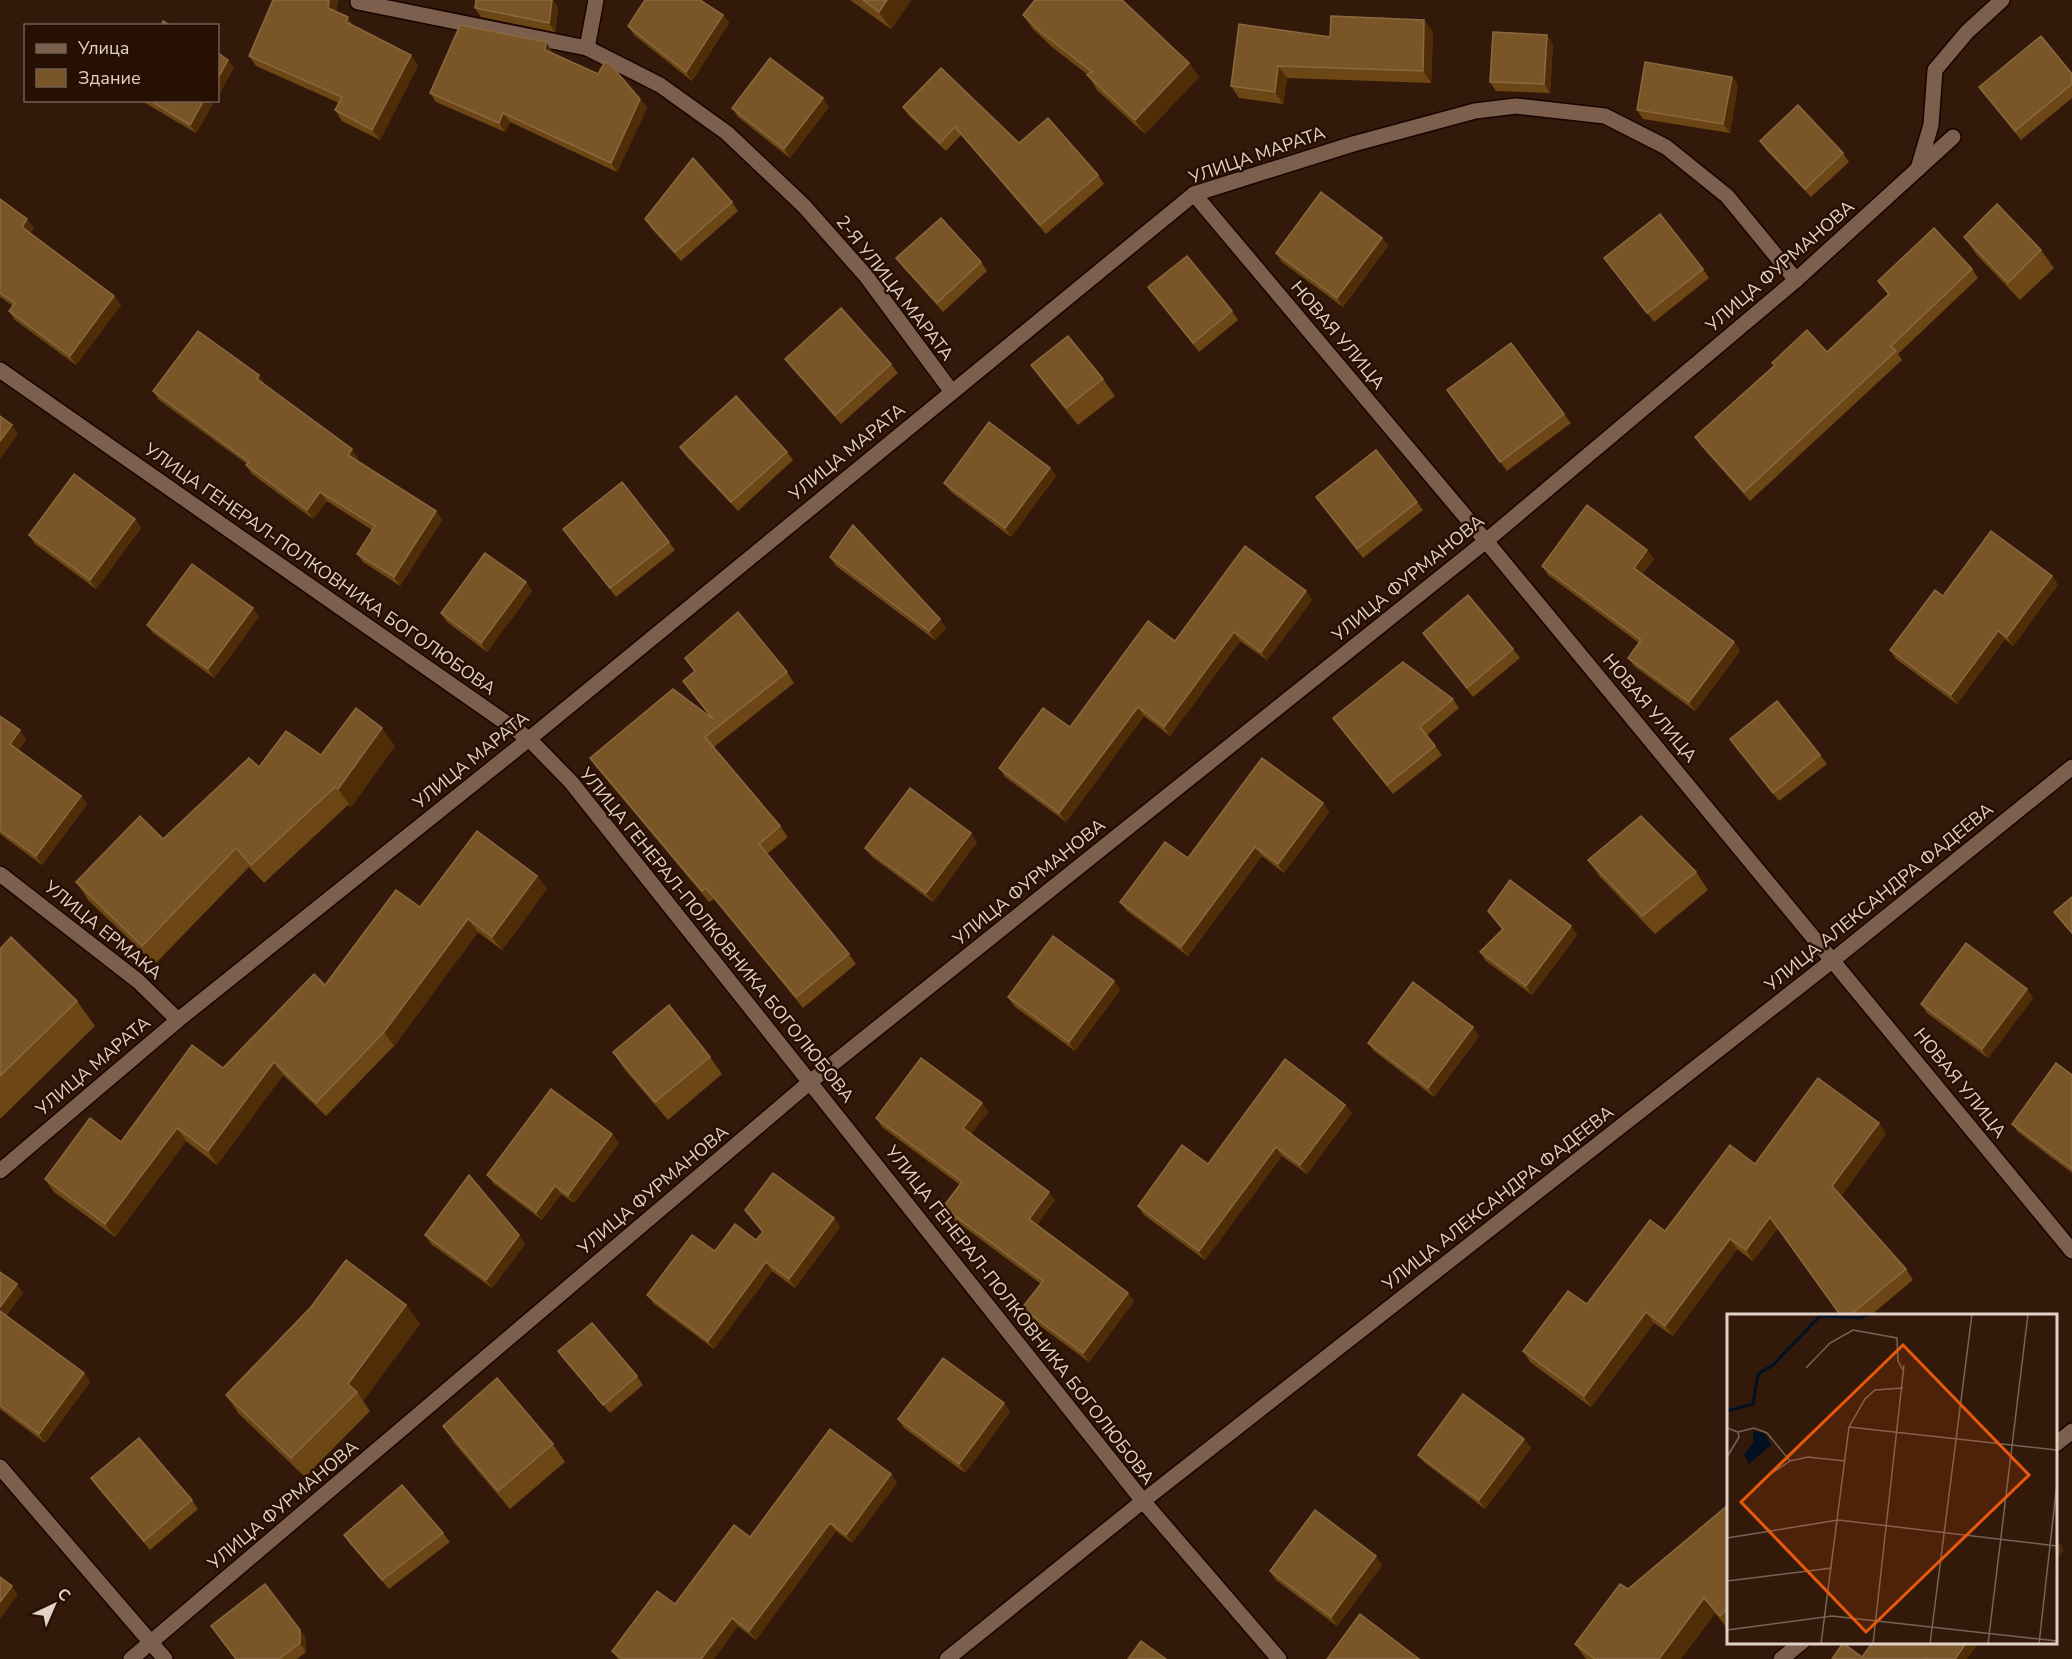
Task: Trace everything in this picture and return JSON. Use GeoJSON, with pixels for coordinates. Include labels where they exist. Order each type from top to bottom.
{"type":"FeatureCollection","features":[{"type":"Feature","properties":{"kind":"street"},"geometry":{"type":"LineString","coordinates":[[587,48],[596,0]]}},
{"type":"Feature","properties":{"kind":"street"},"geometry":{"type":"LineString","coordinates":[[1918,169],[1931,125],[1935,70],[1966,32],[2002,0]]}},
{"type":"Feature","properties":{"kind":"street","name":"2-Я УЛИЦА МАРАТА"},"geometry":{"type":"LineString","coordinates":[[358,2],[587,48],[660,85],[727,133],[804,206],[858,267],[952,392]]}},
{"type":"Feature","properties":{"kind":"street","name":"УЛИЦА МАРАТА"},"geometry":{"type":"LineString","coordinates":[[0,1171],[178,1020],[529,739],[1194,194],[1353,144],[1476,111],[1516,106],[1605,116],[1666,147],[1727,196],[1796,280]]}},
{"type":"Feature","properties":{"kind":"street","name":"УЛИЦА ФУРМАНОВА"},"geometry":{"type":"LineString","coordinates":[[131,1659],[810,1082],[1486,541],[1796,280],[1953,137]]}},
{"type":"Feature","properties":{"kind":"street","name":"НОВАЯ УЛИЦА"},"geometry":{"type":"LineString","coordinates":[[1194,194],[1486,541],[2072,1251]]}},
{"type":"Feature","properties":{"kind":"street","name":"УЛИЦА ГЕНЕРАЛ-ПОЛКОВНИКА БОГОЛЮБОВА"},"geometry":{"type":"LineString","coordinates":[[0,370],[529,739],[571,782],[1143,1501],[1279,1659]]}},
{"type":"Feature","properties":{"kind":"street","name":"УЛИЦА АЛЕКСАНДРА ФАДЕЕВА"},"geometry":{"type":"LineString","coordinates":[[947,1659],[1143,1501],[1833,960],[2072,767]]}},
{"type":"Feature","properties":{"kind":"street","name":"УЛИЦА ЕРМАКА"},"geometry":{"type":"LineString","coordinates":[[0,874],[138,981],[178,1020]]}},
{"type":"Feature","properties":{"kind":"street"},"geometry":{"type":"LineString","coordinates":[[2057,1442],[2072,1431]]}},
{"type":"Feature","properties":{"kind":"street"},"geometry":{"type":"LineString","coordinates":[[0,1467],[165,1659]]}},
{"type":"Feature","properties":{"kind":"street"},"geometry":{"type":"LineString","coordinates":[[1781,1659],[1800,1644]]}},
{"type":"Feature","properties":{"kind":"building"},"geometry":{"type":"Polygon","coordinates":[[[273,0],[329,0],[328,8],[348,17],[346,22],[411,55],[372,130],[335,110],[342,97],[249,56],[273,0]]]}},
{"type":"Feature","properties":{"kind":"building"},"geometry":{"type":"Polygon","coordinates":[[[476,0],[552,0],[549,23],[475,8],[476,0]]]}},
{"type":"Feature","properties":{"kind":"building"},"geometry":{"type":"Polygon","coordinates":[[[645,0],[700,0],[723,15],[686,72],[628,26],[645,0]]]}},
{"type":"Feature","properties":{"kind":"building"},"geometry":{"type":"Polygon","coordinates":[[[863,0],[887,0],[879,12],[863,0]]]}},
{"type":"Feature","properties":{"kind":"building"},"geometry":{"type":"Polygon","coordinates":[[[1035,0],[1122,0],[1189,63],[1135,120],[1087,75],[1092,72],[1023,15],[1035,0]]]}},
{"type":"Feature","properties":{"kind":"building"},"geometry":{"type":"Polygon","coordinates":[[[1331,16],[1424,20],[1423,71],[1278,66],[1275,92],[1231,86],[1239,24],[1330,37],[1331,16]]]}},
{"type":"Feature","properties":{"kind":"building"},"geometry":{"type":"Polygon","coordinates":[[[460,25],[546,42],[545,50],[598,74],[605,62],[611,65],[640,99],[611,163],[503,113],[499,123],[430,93],[460,25]]]}},
{"type":"Feature","properties":{"kind":"building"},"geometry":{"type":"Polygon","coordinates":[[[1493,32],[1547,35],[1544,84],[1490,82],[1493,32]]]}},
{"type":"Feature","properties":{"kind":"building"},"geometry":{"type":"Polygon","coordinates":[[[2041,36],[2072,74],[2072,84],[2015,131],[1979,87],[2041,36]]]}},
{"type":"Feature","properties":{"kind":"building"},"geometry":{"type":"Polygon","coordinates":[[[219,54],[228,60],[219,76],[219,54]]]}},
{"type":"Feature","properties":{"kind":"building"},"geometry":{"type":"Polygon","coordinates":[[[770,58],[823,98],[784,149],[732,108],[770,58]]]}},
{"type":"Feature","properties":{"kind":"building"},"geometry":{"type":"Polygon","coordinates":[[[1645,62],[1732,77],[1723,124],[1637,110],[1645,62]]]}},
{"type":"Feature","properties":{"kind":"building"},"geometry":{"type":"Polygon","coordinates":[[[941,68],[1019,143],[1048,118],[1098,175],[1040,225],[955,127],[940,143],[903,107],[941,68]]]}},
{"type":"Feature","properties":{"kind":"building"},"geometry":{"type":"Polygon","coordinates":[[[152,102],[203,102],[190,125],[152,102]]]}},
{"type":"Feature","properties":{"kind":"building"},"geometry":{"type":"Polygon","coordinates":[[[1798,105],[1843,153],[1805,189],[1760,141],[1798,105]]]}},
{"type":"Feature","properties":{"kind":"building"},"geometry":{"type":"Polygon","coordinates":[[[693,158],[732,202],[675,252],[645,219],[693,158]]]}},
{"type":"Feature","properties":{"kind":"building"},"geometry":{"type":"Polygon","coordinates":[[[1321,192],[1382,238],[1337,298],[1276,253],[1321,192]]]}},
{"type":"Feature","properties":{"kind":"building"},"geometry":{"type":"Polygon","coordinates":[[[0,199],[27,219],[22,227],[114,296],[70,356],[9,311],[15,303],[0,293],[0,199]]]}},
{"type":"Feature","properties":{"kind":"building"},"geometry":{"type":"Polygon","coordinates":[[[1997,204],[2041,250],[2008,283],[1964,237],[1997,204]]]}},
{"type":"Feature","properties":{"kind":"building"},"geometry":{"type":"Polygon","coordinates":[[[1660,214],[1703,269],[1647,313],[1604,258],[1660,214]]]}},
{"type":"Feature","properties":{"kind":"building"},"geometry":{"type":"Polygon","coordinates":[[[941,218],[981,262],[937,303],[896,258],[941,218]]]}},
{"type":"Feature","properties":{"kind":"building"},"geometry":{"type":"Polygon","coordinates":[[[1934,228],[1972,269],[1891,346],[1896,351],[1744,492],[1695,437],[1775,365],[1772,363],[1807,330],[1827,352],[1889,294],[1878,281],[1934,228]]]}},
{"type":"Feature","properties":{"kind":"building"},"geometry":{"type":"Polygon","coordinates":[[[1187,256],[1232,311],[1193,343],[1148,287],[1187,256]]]}},
{"type":"Feature","properties":{"kind":"building"},"geometry":{"type":"Polygon","coordinates":[[[841,308],[891,364],[835,415],[785,359],[841,308]]]}},
{"type":"Feature","properties":{"kind":"building"},"geometry":{"type":"Polygon","coordinates":[[[198,331],[259,375],[257,379],[352,449],[348,455],[436,511],[394,577],[357,554],[375,526],[320,492],[307,510],[246,465],[249,462],[153,391],[198,331]]]}},
{"type":"Feature","properties":{"kind":"building"},"geometry":{"type":"Polygon","coordinates":[[[1068,336],[1103,379],[1066,408],[1031,365],[1068,336]]]}},
{"type":"Feature","properties":{"kind":"building"},"geometry":{"type":"Polygon","coordinates":[[[1511,343],[1564,414],[1500,462],[1447,390],[1511,343]]]}},
{"type":"Feature","properties":{"kind":"building"},"geometry":{"type":"Polygon","coordinates":[[[736,396],[787,452],[731,502],[680,447],[736,396]]]}},
{"type":"Feature","properties":{"kind":"building"},"geometry":{"type":"Polygon","coordinates":[[[0,416],[12,425],[0,441],[0,416]]]}},
{"type":"Feature","properties":{"kind":"building"},"geometry":{"type":"Polygon","coordinates":[[[989,422],[1050,468],[1005,528],[944,483],[989,422]]]}},
{"type":"Feature","properties":{"kind":"building"},"geometry":{"type":"Polygon","coordinates":[[[1376,450],[1417,502],[1357,549],[1316,497],[1376,450]]]}},
{"type":"Feature","properties":{"kind":"building"},"geometry":{"type":"Polygon","coordinates":[[[74,474],[135,519],[90,580],[29,535],[74,474]]]}},
{"type":"Feature","properties":{"kind":"building"},"geometry":{"type":"Polygon","coordinates":[[[622,482],[669,542],[610,588],[563,529],[622,482]]]}},
{"type":"Feature","properties":{"kind":"building"},"geometry":{"type":"Polygon","coordinates":[[[1587,505],[1647,550],[1634,568],[1734,642],[1689,702],[1628,658],[1641,640],[1542,566],[1587,505]]]}},
{"type":"Feature","properties":{"kind":"building"},"geometry":{"type":"Polygon","coordinates":[[[853,525],[940,619],[929,631],[830,557],[853,525]]]}},
{"type":"Feature","properties":{"kind":"building"},"geometry":{"type":"Polygon","coordinates":[[[1991,531],[2052,576],[2007,637],[1998,631],[1951,695],[1890,650],[1935,590],[1943,596],[1991,531]]]}},
{"type":"Feature","properties":{"kind":"building"},"geometry":{"type":"Polygon","coordinates":[[[1245,546],[1306,591],[1261,652],[1234,632],[1164,727],[1138,707],[1059,813],[999,768],[1043,708],[1070,727],[1148,621],[1175,641],[1245,546]]]}},
{"type":"Feature","properties":{"kind":"building"},"geometry":{"type":"Polygon","coordinates":[[[485,553],[526,582],[481,643],[441,613],[485,553]]]}},
{"type":"Feature","properties":{"kind":"building"},"geometry":{"type":"Polygon","coordinates":[[[192,564],[253,608],[208,669],[147,625],[192,564]]]}},
{"type":"Feature","properties":{"kind":"building"},"geometry":{"type":"Polygon","coordinates":[[[1468,595],[1513,649],[1467,688],[1423,633],[1468,595]]]}},
{"type":"Feature","properties":{"kind":"building"},"geometry":{"type":"Polygon","coordinates":[[[738,612],[787,672],[705,737],[780,826],[759,844],[849,954],[796,997],[706,888],[702,891],[590,758],[673,689],[713,719],[683,681],[695,671],[685,658],[738,612]]]}},
{"type":"Feature","properties":{"kind":"building"},"geometry":{"type":"Polygon","coordinates":[[[1403,662],[1453,699],[1420,727],[1435,746],[1387,785],[1333,718],[1403,662]]]}},
{"type":"Feature","properties":{"kind":"building"},"geometry":{"type":"Polygon","coordinates":[[[1777,701],[1820,755],[1773,793],[1730,739],[1777,701]]]}},
{"type":"Feature","properties":{"kind":"building"},"geometry":{"type":"Polygon","coordinates":[[[356,708],[382,728],[338,789],[335,787],[251,865],[236,848],[142,946],[76,882],[140,816],[163,839],[249,758],[259,767],[286,731],[321,755],[356,708]]]}},
{"type":"Feature","properties":{"kind":"building"},"geometry":{"type":"Polygon","coordinates":[[[0,716],[20,730],[10,744],[81,796],[36,856],[0,830],[0,716]]]}},
{"type":"Feature","properties":{"kind":"building"},"geometry":{"type":"Polygon","coordinates":[[[1262,758],[1323,803],[1278,864],[1255,847],[1181,947],[1120,902],[1165,842],[1188,858],[1262,758]]]}},
{"type":"Feature","properties":{"kind":"building"},"geometry":{"type":"Polygon","coordinates":[[[910,788],[971,833],[926,893],[865,848],[910,788]]]}},
{"type":"Feature","properties":{"kind":"building"},"geometry":{"type":"Polygon","coordinates":[[[1641,816],[1696,872],[1642,916],[1588,860],[1641,816]]]}},
{"type":"Feature","properties":{"kind":"building"},"geometry":{"type":"Polygon","coordinates":[[[477,831],[537,876],[492,937],[468,919],[384,1032],[316,1103],[274,1062],[208,1151],[177,1128],[105,1224],[45,1179],[90,1118],[121,1142],[192,1045],[223,1068],[314,974],[325,985],[396,890],[420,907],[477,831]]]}},
{"type":"Feature","properties":{"kind":"building"},"geometry":{"type":"Polygon","coordinates":[[[1510,880],[1571,926],[1526,986],[1480,952],[1503,929],[1488,911],[1510,880]]]}},
{"type":"Feature","properties":{"kind":"building"},"geometry":{"type":"Polygon","coordinates":[[[2072,897],[2072,933],[2054,912],[2072,897]]]}},
{"type":"Feature","properties":{"kind":"building"},"geometry":{"type":"Polygon","coordinates":[[[1053,936],[1114,981],[1069,1042],[1008,997],[1053,936]]]}},
{"type":"Feature","properties":{"kind":"building"},"geometry":{"type":"Polygon","coordinates":[[[11,937],[77,1001],[0,1076],[0,949],[11,937]]]}},
{"type":"Feature","properties":{"kind":"building"},"geometry":{"type":"Polygon","coordinates":[[[1966,943],[2027,989],[1982,1049],[1921,1004],[1966,943]]]}},
{"type":"Feature","properties":{"kind":"building"},"geometry":{"type":"Polygon","coordinates":[[[1413,982],[1473,1027],[1428,1088],[1368,1043],[1413,982]]]}},
{"type":"Feature","properties":{"kind":"building"},"geometry":{"type":"Polygon","coordinates":[[[669,1005],[710,1057],[655,1102],[613,1052],[669,1005]]]}},
{"type":"Feature","properties":{"kind":"building"},"geometry":{"type":"Polygon","coordinates":[[[921,1058],[982,1103],[963,1128],[1049,1192],[1029,1219],[1128,1293],[1083,1353],[1022,1308],[1043,1281],[943,1207],[962,1182],[876,1118],[921,1058]]]}},
{"type":"Feature","properties":{"kind":"building"},"geometry":{"type":"Polygon","coordinates":[[[1285,1059],[1345,1105],[1300,1165],[1276,1147],[1199,1251],[1138,1206],[1182,1145],[1208,1164],[1285,1059]]]}},
{"type":"Feature","properties":{"kind":"building"},"geometry":{"type":"Polygon","coordinates":[[[2056,1063],[2072,1075],[2072,1169],[2012,1124],[2056,1063]]]}},
{"type":"Feature","properties":{"kind":"building"},"geometry":{"type":"Polygon","coordinates":[[[1818,1078],[1879,1123],[1832,1186],[1906,1269],[1851,1314],[1840,1314],[1770,1217],[1746,1250],[1730,1239],[1665,1326],[1646,1312],[1584,1396],[1523,1351],[1568,1291],[1587,1304],[1650,1220],[1665,1231],[1730,1145],[1755,1164],[1818,1078]]]}},
{"type":"Feature","properties":{"kind":"building"},"geometry":{"type":"Polygon","coordinates":[[[551,1089],[612,1134],[568,1195],[555,1186],[536,1212],[487,1175],[551,1089]]]}},
{"type":"Feature","properties":{"kind":"building"},"geometry":{"type":"Polygon","coordinates":[[[773,1173],[834,1218],[789,1279],[766,1262],[708,1341],[647,1295],[692,1235],[715,1251],[735,1224],[756,1240],[763,1232],[745,1210],[773,1173]]]}},
{"type":"Feature","properties":{"kind":"building"},"geometry":{"type":"Polygon","coordinates":[[[469,1175],[519,1235],[486,1280],[425,1235],[469,1175]]]}},
{"type":"Feature","properties":{"kind":"building"},"geometry":{"type":"Polygon","coordinates":[[[346,1260],[406,1305],[348,1384],[357,1392],[291,1458],[226,1395],[311,1307],[346,1260]]]}},
{"type":"Feature","properties":{"kind":"building"},"geometry":{"type":"Polygon","coordinates":[[[0,1272],[17,1284],[0,1307],[0,1272]]]}},
{"type":"Feature","properties":{"kind":"building"},"geometry":{"type":"Polygon","coordinates":[[[0,1311],[84,1373],[39,1434],[0,1405],[0,1311]]]}},
{"type":"Feature","properties":{"kind":"building"},"geometry":{"type":"Polygon","coordinates":[[[592,1323],[637,1376],[603,1405],[558,1351],[592,1323]]]}},
{"type":"Feature","properties":{"kind":"building"},"geometry":{"type":"Polygon","coordinates":[[[943,1358],[1004,1403],[959,1464],[898,1419],[943,1358]]]}},
{"type":"Feature","properties":{"kind":"building"},"geometry":{"type":"Polygon","coordinates":[[[497,1378],[553,1444],[498,1491],[443,1426],[497,1378]]]}},
{"type":"Feature","properties":{"kind":"building"},"geometry":{"type":"Polygon","coordinates":[[[1463,1394],[1524,1439],[1479,1500],[1418,1455],[1463,1394]]]}},
{"type":"Feature","properties":{"kind":"building"},"geometry":{"type":"Polygon","coordinates":[[[830,1429],[891,1474],[846,1535],[830,1523],[749,1631],[732,1618],[701,1659],[622,1659],[612,1651],[657,1591],[675,1604],[734,1525],[750,1537],[830,1429]]]}},
{"type":"Feature","properties":{"kind":"building"},"geometry":{"type":"Polygon","coordinates":[[[139,1438],[192,1500],[144,1541],[91,1478],[139,1438]]]}},
{"type":"Feature","properties":{"kind":"building"},"geometry":{"type":"Polygon","coordinates":[[[402,1485],[443,1533],[382,1580],[344,1535],[402,1485]]]}},
{"type":"Feature","properties":{"kind":"building"},"geometry":{"type":"Polygon","coordinates":[[[1727,1506],[1727,1609],[1720,1616],[1704,1598],[1659,1659],[1595,1659],[1575,1644],[1620,1584],[1628,1589],[1727,1506]]]}},
{"type":"Feature","properties":{"kind":"building"},"geometry":{"type":"Polygon","coordinates":[[[1315,1510],[1376,1556],[1331,1617],[1270,1571],[1315,1510]]]}},
{"type":"Feature","properties":{"kind":"building"},"geometry":{"type":"Polygon","coordinates":[[[0,1577],[12,1586],[0,1602],[0,1577]]]}},
{"type":"Feature","properties":{"kind":"building"},"geometry":{"type":"Polygon","coordinates":[[[265,1584],[300,1630],[300,1643],[279,1659],[236,1659],[211,1626],[265,1584]]]}},
{"type":"Feature","properties":{"kind":"building"},"geometry":{"type":"Polygon","coordinates":[[[1360,1614],[1419,1659],[1327,1659],[1360,1614]]]}},
{"type":"Feature","properties":{"kind":"building"},"geometry":{"type":"Polygon","coordinates":[[[1141,1641],[1166,1659],[1128,1659],[1141,1641]]]}},
{"type":"Feature","properties":{"kind":"building"},"geometry":{"type":"Polygon","coordinates":[[[1842,1644],[1862,1657],[1872,1644],[1966,1644],[1955,1659],[1832,1659],[1842,1644]]]}}]}
